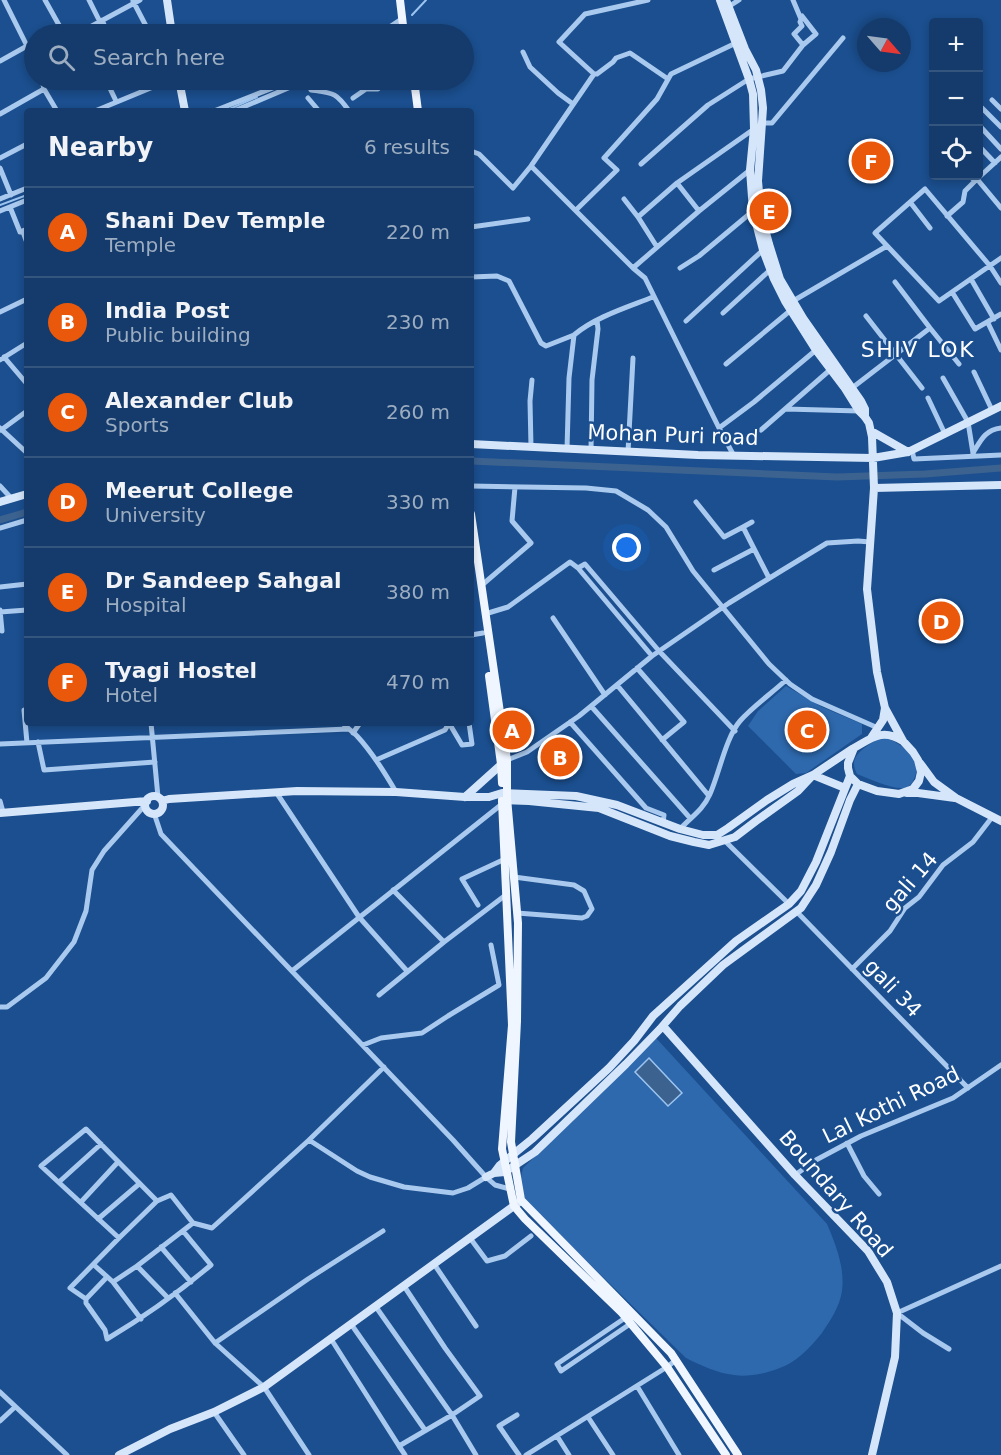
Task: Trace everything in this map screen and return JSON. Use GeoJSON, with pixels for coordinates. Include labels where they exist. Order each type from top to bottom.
{"type":"FeatureCollection","features":[{"type":"Feature","properties":{"kind":"main road"},"geometry":{"type":"LineString","coordinates":[[402,0],[404,24]]}},
{"type":"Feature","properties":{"kind":"main road"},"geometry":{"type":"LineString","coordinates":[[413,90],[416,108]]}},
{"type":"Feature","properties":{"kind":"main road"},"geometry":{"type":"LineString","coordinates":[[474,539],[504,762],[505,859],[512,1025],[502,1149],[510,1189],[525,1220],[560,1247],[630,1318],[671,1353],[738,1455]]}},
{"type":"Feature","properties":{"kind":"main road"},"geometry":{"type":"LineString","coordinates":[[474,569],[504,762]]}},
{"type":"Feature","properties":{"kind":"main road"},"geometry":{"type":"LineString","coordinates":[[504,798],[517,912],[517,1021],[511,1142],[518,1203]]}},
{"type":"Feature","properties":{"kind":"main road"},"geometry":{"type":"LineString","coordinates":[[630,1318],[667,1367],[726,1455]]}},
{"type":"Feature","properties":{"kind":"street"},"geometry":{"type":"LineString","coordinates":[[4,0],[24,40]]}},
{"type":"Feature","properties":{"kind":"street"},"geometry":{"type":"LineString","coordinates":[[45,0],[58,24]]}},
{"type":"Feature","properties":{"kind":"street"},"geometry":{"type":"LineString","coordinates":[[89,0],[103,24]]}},
{"type":"Feature","properties":{"kind":"street"},"geometry":{"type":"LineString","coordinates":[[166,0],[170,24]]}},
{"type":"Feature","properties":{"kind":"street"},"geometry":{"type":"LineString","coordinates":[[594,74],[559,42],[585,14],[648,0]]}},
{"type":"Feature","properties":{"kind":"street"},"geometry":{"type":"LineString","coordinates":[[720,0],[753,94],[754,129],[750,170],[753,211],[770,270],[816,350],[869,423],[873,437],[874,485],[867,589],[877,672],[885,708],[903,741],[934,782],[956,798],[1001,821]]}},
{"type":"Feature","properties":{"kind":"street"},"geometry":{"type":"LineString","coordinates":[[739,0],[727,3],[758,78],[763,108],[758,181],[761,214],[769,244],[780,279],[803,318],[865,409],[862,414]]}},
{"type":"Feature","properties":{"kind":"street"},"geometry":{"type":"LineString","coordinates":[[794,0],[802,26],[794,34],[803,45]]}},
{"type":"Feature","properties":{"kind":"street"},"geometry":{"type":"LineString","coordinates":[[95,24],[135,1],[145,24]]}},
{"type":"Feature","properties":{"kind":"street"},"geometry":{"type":"LineString","coordinates":[[641,164],[708,105],[749,79],[783,71],[803,45],[816,34],[797,10]]}},
{"type":"Feature","properties":{"kind":"street"},"geometry":{"type":"LineString","coordinates":[[762,123],[772,123],[843,38]]}},
{"type":"Feature","properties":{"kind":"street"},"geometry":{"type":"LineString","coordinates":[[576,210],[617,170],[604,158],[657,99],[671,74],[736,43]]}},
{"type":"Feature","properties":{"kind":"street"},"geometry":{"type":"LineString","coordinates":[[0,62],[24,48]]}},
{"type":"Feature","properties":{"kind":"street"},"geometry":{"type":"LineString","coordinates":[[523,52],[530,67],[573,104]]}},
{"type":"Feature","properties":{"kind":"street"},"geometry":{"type":"LineString","coordinates":[[474,152],[479,154],[513,188],[531,166],[594,74],[621,55],[630,53],[668,79]]}},
{"type":"Feature","properties":{"kind":"street"},"geometry":{"type":"LineString","coordinates":[[0,114],[42,90]]}},
{"type":"Feature","properties":{"kind":"street"},"geometry":{"type":"LineString","coordinates":[[45,90],[55,108]]}},
{"type":"Feature","properties":{"kind":"street"},"geometry":{"type":"LineString","coordinates":[[111,90],[116,101]]}},
{"type":"Feature","properties":{"kind":"street"},"geometry":{"type":"LineString","coordinates":[[101,108],[147,90]]}},
{"type":"Feature","properties":{"kind":"street"},"geometry":{"type":"LineString","coordinates":[[181,90],[184,108]]}},
{"type":"Feature","properties":{"kind":"street"},"geometry":{"type":"LineString","coordinates":[[222,108],[268,90]]}},
{"type":"Feature","properties":{"kind":"street"},"geometry":{"type":"LineString","coordinates":[[241,108],[283,90]]}},
{"type":"Feature","properties":{"kind":"street"},"geometry":{"type":"LineString","coordinates":[[312,90],[331,92],[341,99],[347,108]]}},
{"type":"Feature","properties":{"kind":"street"},"geometry":{"type":"LineString","coordinates":[[353,98],[365,90]]}},
{"type":"Feature","properties":{"kind":"street"},"geometry":{"type":"LineString","coordinates":[[308,98],[316,108]]}},
{"type":"Feature","properties":{"kind":"street"},"geometry":{"type":"LineString","coordinates":[[992,100],[1001,109]]}},
{"type":"Feature","properties":{"kind":"street"},"geometry":{"type":"LineString","coordinates":[[983,109],[1001,127]]}},
{"type":"Feature","properties":{"kind":"street"},"geometry":{"type":"LineString","coordinates":[[980,126],[1001,149]]}},
{"type":"Feature","properties":{"kind":"street"},"geometry":{"type":"LineString","coordinates":[[638,217],[676,183],[754,129]]}},
{"type":"Feature","properties":{"kind":"street"},"geometry":{"type":"LineString","coordinates":[[0,158],[24,146]]}},
{"type":"Feature","properties":{"kind":"street"},"geometry":{"type":"LineString","coordinates":[[983,151],[994,163]]}},
{"type":"Feature","properties":{"kind":"street"},"geometry":{"type":"LineString","coordinates":[[983,173],[1001,157]]}},
{"type":"Feature","properties":{"kind":"street"},"geometry":{"type":"LineString","coordinates":[[531,166],[645,278],[734,456]]}},
{"type":"Feature","properties":{"kind":"street"},"geometry":{"type":"LineString","coordinates":[[0,168],[11,195]]}},
{"type":"Feature","properties":{"kind":"street"},"geometry":{"type":"LineString","coordinates":[[633,268],[750,170]]}},
{"type":"Feature","properties":{"kind":"street"},"geometry":{"type":"LineString","coordinates":[[947,216],[963,202],[964,191],[976,180]]}},
{"type":"Feature","properties":{"kind":"street"},"geometry":{"type":"LineString","coordinates":[[978,180],[1001,208]]}},
{"type":"Feature","properties":{"kind":"street"},"geometry":{"type":"LineString","coordinates":[[676,183],[699,211]]}},
{"type":"Feature","properties":{"kind":"street"},"geometry":{"type":"LineString","coordinates":[[0,199],[24,189]]}},
{"type":"Feature","properties":{"kind":"street"},"geometry":{"type":"LineString","coordinates":[[1001,258],[990,266],[970,279],[939,301],[875,233],[925,189],[990,266],[1001,283]]}},
{"type":"Feature","properties":{"kind":"street"},"geometry":{"type":"LineString","coordinates":[[624,199],[657,247]]}},
{"type":"Feature","properties":{"kind":"street"},"geometry":{"type":"LineString","coordinates":[[0,211],[24,201]]}},
{"type":"Feature","properties":{"kind":"street"},"geometry":{"type":"LineString","coordinates":[[910,202],[930,228]]}},
{"type":"Feature","properties":{"kind":"street"},"geometry":{"type":"LineString","coordinates":[[10,207],[20,232],[24,235]]}},
{"type":"Feature","properties":{"kind":"street"},"geometry":{"type":"LineString","coordinates":[[680,268],[699,256],[753,211]]}},
{"type":"Feature","properties":{"kind":"street"},"geometry":{"type":"LineString","coordinates":[[474,227],[528,219]]}},
{"type":"Feature","properties":{"kind":"street"},"geometry":{"type":"LineString","coordinates":[[20,232],[24,230]]}},
{"type":"Feature","properties":{"kind":"street"},"geometry":{"type":"LineString","coordinates":[[793,301],[887,246]]}},
{"type":"Feature","properties":{"kind":"street"},"geometry":{"type":"LineString","coordinates":[[686,321],[763,250]]}},
{"type":"Feature","properties":{"kind":"street"},"geometry":{"type":"LineString","coordinates":[[723,313],[770,270]]}},
{"type":"Feature","properties":{"kind":"street"},"geometry":{"type":"LineString","coordinates":[[474,277],[496,276],[509,281],[541,342],[546,346],[574,334],[597,320],[653,297]]}},
{"type":"Feature","properties":{"kind":"street"},"geometry":{"type":"LineString","coordinates":[[970,279],[994,318]]}},
{"type":"Feature","properties":{"kind":"street"},"geometry":{"type":"LineString","coordinates":[[895,282],[959,364]]}},
{"type":"Feature","properties":{"kind":"street"},"geometry":{"type":"LineString","coordinates":[[952,292],[975,329],[1001,314]]}},
{"type":"Feature","properties":{"kind":"street"},"geometry":{"type":"LineString","coordinates":[[0,312],[24,300]]}},
{"type":"Feature","properties":{"kind":"street"},"geometry":{"type":"LineString","coordinates":[[726,364],[791,310]]}},
{"type":"Feature","properties":{"kind":"street"},"geometry":{"type":"LineString","coordinates":[[866,316],[922,388]]}},
{"type":"Feature","properties":{"kind":"street"},"geometry":{"type":"LineString","coordinates":[[591,450],[592,380],[597,320]]}},
{"type":"Feature","properties":{"kind":"street"},"geometry":{"type":"LineString","coordinates":[[988,323],[1001,350]]}},
{"type":"Feature","properties":{"kind":"street"},"geometry":{"type":"LineString","coordinates":[[852,388],[930,328]]}},
{"type":"Feature","properties":{"kind":"street"},"geometry":{"type":"LineString","coordinates":[[567,449],[569,378],[574,334]]}},
{"type":"Feature","properties":{"kind":"street"},"geometry":{"type":"LineString","coordinates":[[24,345],[2,359],[24,381]]}},
{"type":"Feature","properties":{"kind":"street"},"geometry":{"type":"LineString","coordinates":[[719,428],[816,350]]}},
{"type":"Feature","properties":{"kind":"street"},"geometry":{"type":"LineString","coordinates":[[628,452],[633,358]]}},
{"type":"Feature","properties":{"kind":"street"},"geometry":{"type":"LineString","coordinates":[[761,430],[831,369]]}},
{"type":"Feature","properties":{"kind":"street"},"geometry":{"type":"LineString","coordinates":[[974,372],[992,410]]}},
{"type":"Feature","properties":{"kind":"street"},"geometry":{"type":"LineString","coordinates":[[943,378],[968,422],[973,453],[984,435],[993,429],[1001,428]]}},
{"type":"Feature","properties":{"kind":"street"},"geometry":{"type":"LineString","coordinates":[[531,447],[532,380]]}},
{"type":"Feature","properties":{"kind":"street"},"geometry":{"type":"LineString","coordinates":[[928,398],[945,434]]}},
{"type":"Feature","properties":{"kind":"street","name":"Mohan Puri road"},"geometry":{"type":"LineString","coordinates":[[474,444],[734,456],[873,458],[910,451],[1001,406]]}},
{"type":"Feature","properties":{"kind":"street"},"geometry":{"type":"LineString","coordinates":[[786,409],[862,414]]}},
{"type":"Feature","properties":{"kind":"street"},"geometry":{"type":"LineString","coordinates":[[24,413],[1,429],[24,450]]}},
{"type":"Feature","properties":{"kind":"street"},"geometry":{"type":"LineString","coordinates":[[871,431],[910,451],[914,459],[1001,455]]}},
{"type":"Feature","properties":{"kind":"street"},"geometry":{"type":"LineString","coordinates":[[874,485],[1001,485]]}},
{"type":"Feature","properties":{"kind":"street"},"geometry":{"type":"LineString","coordinates":[[0,486],[12,498]]}},
{"type":"Feature","properties":{"kind":"street"},"geometry":{"type":"LineString","coordinates":[[474,486],[586,488],[616,491],[648,510],[666,527],[693,571],[722,608],[786,681],[812,699],[878,728]]}},
{"type":"Feature","properties":{"kind":"street"},"geometry":{"type":"LineString","coordinates":[[481,586],[531,543],[512,521],[515,487]]}},
{"type":"Feature","properties":{"kind":"street"},"geometry":{"type":"LineString","coordinates":[[0,502],[24,495]]}},
{"type":"Feature","properties":{"kind":"street"},"geometry":{"type":"LineString","coordinates":[[696,502],[724,537],[752,522]]}},
{"type":"Feature","properties":{"kind":"street"},"geometry":{"type":"LineString","coordinates":[[0,528],[24,521]]}},
{"type":"Feature","properties":{"kind":"street"},"geometry":{"type":"LineString","coordinates":[[743,527],[769,578]]}},
{"type":"Feature","properties":{"kind":"street"},"geometry":{"type":"LineString","coordinates":[[465,796],[504,762],[527,752],[591,706],[652,656],[769,578],[827,543],[870,542]]}},
{"type":"Feature","properties":{"kind":"street"},"geometry":{"type":"LineString","coordinates":[[714,570],[754,549]]}},
{"type":"Feature","properties":{"kind":"street"},"geometry":{"type":"LineString","coordinates":[[485,614],[508,607],[570,562],[578,568],[652,656]]}},
{"type":"Feature","properties":{"kind":"street"},"geometry":{"type":"LineString","coordinates":[[578,568],[585,564],[659,651],[735,731]]}},
{"type":"Feature","properties":{"kind":"street"},"geometry":{"type":"LineString","coordinates":[[0,587],[24,584]]}},
{"type":"Feature","properties":{"kind":"street"},"geometry":{"type":"LineString","coordinates":[[2,631],[0,611],[24,610]]}},
{"type":"Feature","properties":{"kind":"street"},"geometry":{"type":"LineString","coordinates":[[553,618],[605,695]]}},
{"type":"Feature","properties":{"kind":"street"},"geometry":{"type":"LineString","coordinates":[[474,634],[483,633]]}},
{"type":"Feature","properties":{"kind":"street"},"geometry":{"type":"LineString","coordinates":[[638,668],[684,722],[662,740]]}},
{"type":"Feature","properties":{"kind":"street"},"geometry":{"type":"LineString","coordinates":[[680,829],[700,811],[709,796],[740,721],[786,681]]}},
{"type":"Feature","properties":{"kind":"street"},"geometry":{"type":"LineString","coordinates":[[617,685],[709,796]]}},
{"type":"Feature","properties":{"kind":"street"},"geometry":{"type":"LineString","coordinates":[[591,706],[690,818]]}},
{"type":"Feature","properties":{"kind":"street"},"geometry":{"type":"LineString","coordinates":[[871,739],[883,720],[885,708]]}},
{"type":"Feature","properties":{"kind":"street"},"geometry":{"type":"LineString","coordinates":[[570,722],[646,808],[664,815],[663,823]]}},
{"type":"Feature","properties":{"kind":"street"},"geometry":{"type":"LineString","coordinates":[[26,726],[27,742]]}},
{"type":"Feature","properties":{"kind":"street"},"geometry":{"type":"LineString","coordinates":[[146,803],[148,811],[158,813],[162,809],[151,726]]}},
{"type":"Feature","properties":{"kind":"street"},"geometry":{"type":"LineString","coordinates":[[346,726],[376,760],[396,792]]}},
{"type":"Feature","properties":{"kind":"street"},"geometry":{"type":"LineString","coordinates":[[0,744],[350,731],[356,726]]}},
{"type":"Feature","properties":{"kind":"street"},"geometry":{"type":"LineString","coordinates":[[376,760],[446,729],[448,726]]}},
{"type":"Feature","properties":{"kind":"street"},"geometry":{"type":"LineString","coordinates":[[451,726],[462,745],[472,744],[469,726]]}},
{"type":"Feature","properties":{"kind":"street"},"geometry":{"type":"LineString","coordinates":[[292,971],[504,798],[576,796],[617,805],[680,829],[703,835],[718,834],[793,784],[871,739],[890,734],[903,741]]}},
{"type":"Feature","properties":{"kind":"street"},"geometry":{"type":"LineString","coordinates":[[38,742],[44,770],[155,762]]}},
{"type":"Feature","properties":{"kind":"street"},"geometry":{"type":"LineString","coordinates":[[506,1166],[513,1154],[609,1068],[653,1016],[736,941],[789,904],[801,891],[816,862],[850,776],[848,763],[854,748]]}},
{"type":"Feature","properties":{"kind":"street"},"geometry":{"type":"LineString","coordinates":[[904,794],[913,789],[919,781],[921,772],[918,760]]}},
{"type":"Feature","properties":{"kind":"street"},"geometry":{"type":"LineString","coordinates":[[813,774],[845,788]]}},
{"type":"Feature","properties":{"kind":"street"},"geometry":{"type":"LineString","coordinates":[[0,1007],[7,1007],[46,978],[74,942],[87,911],[92,870],[104,851],[152,796],[169,799],[297,791],[396,792],[504,798],[599,808],[670,836],[709,845],[735,837],[798,791],[813,774]]}},
{"type":"Feature","properties":{"kind":"street"},"geometry":{"type":"LineString","coordinates":[[850,776],[858,784],[885,793],[918,793],[956,798]]}},
{"type":"Feature","properties":{"kind":"street"},"geometry":{"type":"LineString","coordinates":[[309,1140],[370,1177],[404,1187],[453,1193],[468,1188],[506,1166],[515,1165],[535,1152],[723,965],[801,908],[816,885],[858,784]]}},
{"type":"Feature","properties":{"kind":"street"},"geometry":{"type":"LineString","coordinates":[[276,792],[359,917],[407,971]]}},
{"type":"Feature","properties":{"kind":"street"},"geometry":{"type":"LineString","coordinates":[[0,801],[2,812],[146,803]]}},
{"type":"Feature","properties":{"kind":"street"},"geometry":{"type":"LineString","coordinates":[[154,813],[161,834],[453,1140],[490,1175],[495,1185],[510,1189]]}},
{"type":"Feature","properties":{"kind":"street","name":"gali 14"},"geometry":{"type":"LineString","coordinates":[[852,969],[890,931],[905,908],[919,897],[943,865],[973,842],[993,816]]}},
{"type":"Feature","properties":{"kind":"street"},"geometry":{"type":"LineString","coordinates":[[718,834],[789,904]]}},
{"type":"Feature","properties":{"kind":"street"},"geometry":{"type":"LineString","coordinates":[[478,905],[462,879],[505,859]]}},
{"type":"Feature","properties":{"kind":"street"},"geometry":{"type":"LineString","coordinates":[[514,877],[574,885],[584,891],[592,909],[587,916],[582,918],[517,912]]}},
{"type":"Feature","properties":{"kind":"street"},"geometry":{"type":"LineString","coordinates":[[393,890],[444,942]]}},
{"type":"Feature","properties":{"kind":"street"},"geometry":{"type":"LineString","coordinates":[[379,994],[507,894]]}},
{"type":"Feature","properties":{"kind":"street","name":"gali 34"},"geometry":{"type":"LineString","coordinates":[[796,911],[968,1088]]}},
{"type":"Feature","properties":{"kind":"street"},"geometry":{"type":"LineString","coordinates":[[491,945],[499,985]]}},
{"type":"Feature","properties":{"kind":"street"},"geometry":{"type":"LineString","coordinates":[[363,1045],[381,1038],[422,1033],[510,977]]}},
{"type":"Feature","properties":{"kind":"street","name":"Boundary Road"},"geometry":{"type":"LineString","coordinates":[[663,1026],[795,1175],[868,1251],[887,1282],[897,1313],[895,1357],[872,1455]]}},
{"type":"Feature","properties":{"kind":"street","name":"Lal Kothi Road"},"geometry":{"type":"LineString","coordinates":[[795,1175],[816,1160],[861,1136],[953,1098],[1001,1065]]}},
{"type":"Feature","properties":{"kind":"street"},"geometry":{"type":"LineString","coordinates":[[183,1231],[211,1265],[141,1319],[107,1339],[105,1330],[86,1303],[86,1299],[70,1288],[119,1238],[157,1201],[171,1195],[193,1223],[212,1228],[309,1140],[384,1067]]}},
{"type":"Feature","properties":{"kind":"street"},"geometry":{"type":"LineString","coordinates":[[119,1238],[41,1166],[86,1129],[157,1201]]}},
{"type":"Feature","properties":{"kind":"street"},"geometry":{"type":"LineString","coordinates":[[847,1143],[864,1176],[879,1194]]}},
{"type":"Feature","properties":{"kind":"street"},"geometry":{"type":"LineString","coordinates":[[59,1182],[100,1144]]}},
{"type":"Feature","properties":{"kind":"street"},"geometry":{"type":"LineString","coordinates":[[81,1202],[118,1162]]}},
{"type":"Feature","properties":{"kind":"street"},"geometry":{"type":"LineString","coordinates":[[99,1219],[139,1184]]}},
{"type":"Feature","properties":{"kind":"street"},"geometry":{"type":"LineString","coordinates":[[119,1455],[170,1429],[214,1412],[264,1387],[518,1203]]}},
{"type":"Feature","properties":{"kind":"street"},"geometry":{"type":"LineString","coordinates":[[113,1282],[193,1223]]}},
{"type":"Feature","properties":{"kind":"street"},"geometry":{"type":"LineString","coordinates":[[215,1343],[383,1231]]}},
{"type":"Feature","properties":{"kind":"street"},"geometry":{"type":"LineString","coordinates":[[470,1238],[487,1262],[505,1256],[531,1236]]}},
{"type":"Feature","properties":{"kind":"street"},"geometry":{"type":"LineString","coordinates":[[161,1247],[191,1282]]}},
{"type":"Feature","properties":{"kind":"street"},"geometry":{"type":"LineString","coordinates":[[434,1264],[476,1326]]}},
{"type":"Feature","properties":{"kind":"street"},"geometry":{"type":"LineString","coordinates":[[94,1265],[113,1282],[141,1319]]}},
{"type":"Feature","properties":{"kind":"street"},"geometry":{"type":"LineString","coordinates":[[136,1266],[168,1298]]}},
{"type":"Feature","properties":{"kind":"street"},"geometry":{"type":"LineString","coordinates":[[949,1349],[897,1313],[1001,1266]]}},
{"type":"Feature","properties":{"kind":"street"},"geometry":{"type":"LineString","coordinates":[[86,1299],[107,1278]]}},
{"type":"Feature","properties":{"kind":"street"},"geometry":{"type":"LineString","coordinates":[[399,1446],[480,1396],[404,1286]]}},
{"type":"Feature","properties":{"kind":"street"},"geometry":{"type":"LineString","coordinates":[[175,1293],[215,1343],[264,1387],[309,1455]]}},
{"type":"Feature","properties":{"kind":"street"},"geometry":{"type":"LineString","coordinates":[[376,1307],[452,1415],[476,1455]]}},
{"type":"Feature","properties":{"kind":"street"},"geometry":{"type":"LineString","coordinates":[[630,1318],[561,1371],[557,1364],[630,1318]]}},
{"type":"Feature","properties":{"kind":"street"},"geometry":{"type":"LineString","coordinates":[[351,1324],[425,1430]]}},
{"type":"Feature","properties":{"kind":"street"},"geometry":{"type":"LineString","coordinates":[[331,1339],[405,1455]]}},
{"type":"Feature","properties":{"kind":"street"},"geometry":{"type":"LineString","coordinates":[[526,1455],[676,1360]]}},
{"type":"Feature","properties":{"kind":"street"},"geometry":{"type":"LineString","coordinates":[[637,1386],[679,1455]]}},
{"type":"Feature","properties":{"kind":"street"},"geometry":{"type":"LineString","coordinates":[[0,1392],[67,1455]]}},
{"type":"Feature","properties":{"kind":"street"},"geometry":{"type":"LineString","coordinates":[[0,1422],[15,1407]]}},
{"type":"Feature","properties":{"kind":"street"},"geometry":{"type":"LineString","coordinates":[[214,1412],[244,1455]]}},
{"type":"Feature","properties":{"kind":"street"},"geometry":{"type":"LineString","coordinates":[[517,1415],[499,1426],[519,1455]]}},
{"type":"Feature","properties":{"kind":"street"},"geometry":{"type":"LineString","coordinates":[[588,1416],[613,1455]]}},
{"type":"Feature","properties":{"kind":"street"},"geometry":{"type":"LineString","coordinates":[[557,1436],[569,1455]]}},
{"type":"Feature","properties":{"kind":"shaded area"},"geometry":{"type":"Polygon","coordinates":[[[786,686],[822,707],[862,724],[862,734],[806,773],[796,774],[748,726],[758,711],[786,686]]]}},
{"type":"Feature","properties":{"kind":"shaded area"},"geometry":{"type":"Polygon","coordinates":[[[885,737],[904,748],[913,758],[916,771],[912,782],[907,787],[893,787],[857,774],[854,762],[857,755],[873,742],[885,737]]]}},
{"type":"Feature","properties":{"kind":"shaded area"},"geometry":{"type":"Polygon","coordinates":[[[656,1038],[827,1224],[834,1240],[843,1282],[837,1308],[812,1345],[796,1359],[779,1368],[756,1375],[741,1376],[722,1373],[686,1358],[526,1202],[519,1186],[523,1168],[656,1038]]]}},
{"type":"Feature","properties":{"kind":"shaded area"},"geometry":{"type":"Polygon","coordinates":[[[649,1058],[682,1093],[668,1106],[635,1072],[649,1058]]]}},
{"type":"Feature","properties":{"kind":"waterway"},"geometry":{"type":"LineString","coordinates":[[412,15],[426,0]]}},
{"type":"Feature","properties":{"kind":"waterway"},"geometry":{"type":"LineString","coordinates":[[232,108],[257,97]]}},
{"type":"Feature","properties":{"kind":"waterway"},"geometry":{"type":"LineString","coordinates":[[0,205],[24,196]]}},
{"type":"Feature","properties":{"kind":"waterway"},"geometry":{"type":"LineString","coordinates":[[474,461],[837,477],[925,474],[1001,468]]}},
{"type":"Feature","properties":{"kind":"waterway"},"geometry":{"type":"LineString","coordinates":[[0,520],[24,513]]}},
{"type":"Feature","properties":{"kind":"place","name":"Tyagi Hostel"},"geometry":{"type":"Point","coordinates":[871,161]}},
{"type":"Feature","properties":{"kind":"place","name":"Dr Sandeep Sahgal"},"geometry":{"type":"Point","coordinates":[769,211]}},
{"type":"Feature","properties":{"kind":"place","name":"Meerut College"},"geometry":{"type":"Point","coordinates":[941,621]}},
{"type":"Feature","properties":{"kind":"place","name":"Shani Dev Temple"},"geometry":{"type":"Point","coordinates":[512,730]}},
{"type":"Feature","properties":{"kind":"place","name":"Alexander Club"},"geometry":{"type":"Point","coordinates":[807,730]}},
{"type":"Feature","properties":{"kind":"place","name":"India Post"},"geometry":{"type":"Point","coordinates":[560,757]}},
{"type":"Feature","properties":{"kind":"district","name":"SHIV LOK"},"geometry":{"type":"Point","coordinates":[918,349]}}]}
